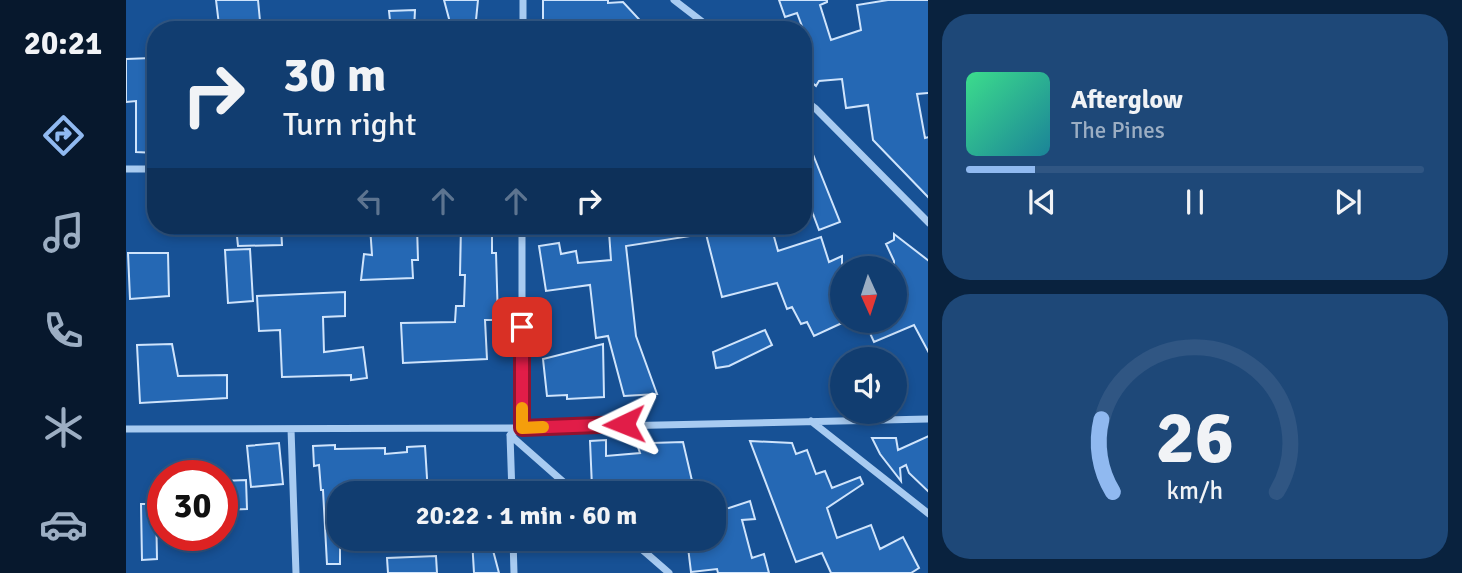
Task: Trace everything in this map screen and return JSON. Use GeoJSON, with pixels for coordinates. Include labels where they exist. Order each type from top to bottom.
{"type":"FeatureCollection","features":[{"type":"Feature","properties":{"kind":"street"},"geometry":{"type":"LineString","coordinates":[[523,0],[523,21]]}},
{"type":"Feature","properties":{"kind":"street"},"geometry":{"type":"LineString","coordinates":[[674,0],[701,21]]}},
{"type":"Feature","properties":{"kind":"street"},"geometry":{"type":"LineString","coordinates":[[812,106],[928,223]]}},
{"type":"Feature","properties":{"kind":"street"},"geometry":{"type":"LineString","coordinates":[[126,169],[147,169]]}},
{"type":"Feature","properties":{"kind":"street"},"geometry":{"type":"LineString","coordinates":[[522,235],[522,428]]}},
{"type":"Feature","properties":{"kind":"street"},"geometry":{"type":"LineString","coordinates":[[126,429],[522,428],[928,419]]}},
{"type":"Feature","properties":{"kind":"street"},"geometry":{"type":"LineString","coordinates":[[810,421],[928,514]]}},
{"type":"Feature","properties":{"kind":"street"},"geometry":{"type":"LineString","coordinates":[[510,435],[522,428]]}},
{"type":"Feature","properties":{"kind":"street"},"geometry":{"type":"LineString","coordinates":[[291,429],[296,573]]}},
{"type":"Feature","properties":{"kind":"street"},"geometry":{"type":"LineString","coordinates":[[510,435],[512,481]]}},
{"type":"Feature","properties":{"kind":"street"},"geometry":{"type":"LineString","coordinates":[[510,435],[562,481]]}},
{"type":"Feature","properties":{"kind":"street"},"geometry":{"type":"LineString","coordinates":[[513,551],[514,573]]}},
{"type":"Feature","properties":{"kind":"street"},"geometry":{"type":"LineString","coordinates":[[644,551],[669,573]]}},
{"type":"Feature","properties":{"kind":"building"},"geometry":{"type":"Polygon","coordinates":[[[216,0],[258,0],[260,21],[219,21],[216,0]]]}},
{"type":"Feature","properties":{"kind":"building"},"geometry":{"type":"Polygon","coordinates":[[[444,0],[478,0],[476,21],[450,21],[444,0]]]}},
{"type":"Feature","properties":{"kind":"building"},"geometry":{"type":"Polygon","coordinates":[[[543,0],[608,0],[608,3],[623,2],[641,21],[543,21],[543,0]]]}},
{"type":"Feature","properties":{"kind":"building"},"geometry":{"type":"Polygon","coordinates":[[[779,0],[827,0],[820,5],[831,40],[861,30],[857,5],[888,0],[928,0],[928,93],[917,94],[925,138],[928,137],[928,197],[873,140],[868,105],[846,108],[842,79],[819,81],[816,86],[812,83],[812,21],[800,21],[797,13],[785,17],[779,0]]]}},
{"type":"Feature","properties":{"kind":"building"},"geometry":{"type":"Polygon","coordinates":[[[415,10],[414,21],[390,21],[389,11],[415,10]]]}},
{"type":"Feature","properties":{"kind":"building"},"geometry":{"type":"Polygon","coordinates":[[[147,58],[147,153],[136,152],[136,101],[126,102],[126,59],[147,58]]]}},
{"type":"Feature","properties":{"kind":"building"},"geometry":{"type":"Polygon","coordinates":[[[812,152],[840,222],[819,230],[812,211],[812,152]]]}},
{"type":"Feature","properties":{"kind":"building"},"geometry":{"type":"Polygon","coordinates":[[[894,234],[928,260],[928,351],[914,325],[907,328],[907,256],[892,256],[886,244],[894,240],[894,234]]]}},
{"type":"Feature","properties":{"kind":"building"},"geometry":{"type":"Polygon","coordinates":[[[237,235],[281,235],[282,245],[238,246],[237,235]]]}},
{"type":"Feature","properties":{"kind":"building"},"geometry":{"type":"Polygon","coordinates":[[[371,235],[417,235],[418,260],[412,260],[413,278],[361,280],[364,254],[372,255],[371,235]]]}},
{"type":"Feature","properties":{"kind":"building"},"geometry":{"type":"Polygon","coordinates":[[[461,235],[492,235],[492,253],[496,253],[498,320],[485,320],[487,359],[403,363],[401,323],[455,322],[456,306],[464,306],[465,275],[460,275],[461,235]]]}},
{"type":"Feature","properties":{"kind":"building"},"geometry":{"type":"Polygon","coordinates":[[[609,235],[697,235],[626,246],[636,336],[657,394],[624,396],[608,336],[596,338],[590,285],[546,291],[539,246],[559,243],[561,254],[576,251],[578,263],[611,260],[609,235]]]}},
{"type":"Feature","properties":{"kind":"building"},"geometry":{"type":"Polygon","coordinates":[[[706,235],[774,235],[778,251],[821,237],[830,262],[830,329],[814,336],[807,322],[801,324],[792,307],[787,309],[777,283],[722,297],[706,235]]]}},
{"type":"Feature","properties":{"kind":"building"},"geometry":{"type":"Polygon","coordinates":[[[250,249],[253,301],[228,303],[225,250],[250,249]]]}},
{"type":"Feature","properties":{"kind":"building"},"geometry":{"type":"Polygon","coordinates":[[[128,253],[168,253],[169,296],[130,299],[128,253]]]}},
{"type":"Feature","properties":{"kind":"building"},"geometry":{"type":"Polygon","coordinates":[[[345,292],[345,316],[323,317],[324,352],[363,347],[367,378],[351,380],[351,375],[282,377],[280,330],[259,331],[257,296],[345,292]]]}},
{"type":"Feature","properties":{"kind":"building"},"geometry":{"type":"Polygon","coordinates":[[[765,330],[772,345],[729,366],[716,368],[713,352],[765,330]]]}},
{"type":"Feature","properties":{"kind":"building"},"geometry":{"type":"Polygon","coordinates":[[[870,333],[895,333],[874,342],[870,333]]]}},
{"type":"Feature","properties":{"kind":"building"},"geometry":{"type":"Polygon","coordinates":[[[172,344],[178,376],[227,375],[227,398],[140,403],[137,345],[172,344]]]}},
{"type":"Feature","properties":{"kind":"building"},"geometry":{"type":"Polygon","coordinates":[[[603,344],[604,397],[567,399],[567,395],[547,396],[543,359],[603,344]]]}},
{"type":"Feature","properties":{"kind":"building"},"geometry":{"type":"Polygon","coordinates":[[[928,436],[928,491],[909,473],[906,465],[900,468],[901,481],[880,454],[872,438],[896,438],[898,450],[928,436]]]}},
{"type":"Feature","properties":{"kind":"building"},"geometry":{"type":"Polygon","coordinates":[[[606,440],[606,456],[640,453],[638,447],[651,443],[683,442],[692,481],[592,481],[590,441],[606,440]]]}},
{"type":"Feature","properties":{"kind":"building"},"geometry":{"type":"Polygon","coordinates":[[[750,441],[792,443],[796,454],[807,450],[816,474],[825,471],[832,488],[860,477],[863,484],[827,508],[837,538],[871,525],[880,549],[903,537],[919,568],[911,573],[831,573],[822,553],[796,562],[750,441]]]}},
{"type":"Feature","properties":{"kind":"building"},"geometry":{"type":"Polygon","coordinates":[[[279,443],[283,484],[251,487],[247,446],[279,443]]]}},
{"type":"Feature","properties":{"kind":"building"},"geometry":{"type":"Polygon","coordinates":[[[335,445],[335,449],[385,448],[385,454],[407,452],[407,447],[425,446],[427,481],[327,481],[327,551],[340,551],[340,564],[327,564],[323,490],[319,465],[314,466],[313,446],[335,445]]]}},
{"type":"Feature","properties":{"kind":"building"},"geometry":{"type":"Polygon","coordinates":[[[238,480],[246,480],[247,509],[238,509],[238,480]]]}},
{"type":"Feature","properties":{"kind":"building"},"geometry":{"type":"Polygon","coordinates":[[[750,501],[755,519],[742,520],[752,558],[764,554],[769,573],[718,573],[717,569],[691,572],[688,551],[726,551],[726,508],[750,501]]]}},
{"type":"Feature","properties":{"kind":"building"},"geometry":{"type":"Polygon","coordinates":[[[141,504],[147,504],[147,551],[157,551],[157,559],[142,560],[141,504]]]}},
{"type":"Feature","properties":{"kind":"building"},"geometry":{"type":"Polygon","coordinates":[[[473,551],[493,551],[499,573],[474,573],[473,551]]]}},
{"type":"Feature","properties":{"kind":"building"},"geometry":{"type":"Polygon","coordinates":[[[436,556],[437,573],[388,573],[387,558],[436,556]]]}},
{"type":"Feature","properties":{"kind":"slow traffic"},"geometry":{"type":"LineString","coordinates":[[522,408],[522,428],[543,427]]}},
{"type":"Feature","properties":{"kind":"route"},"geometry":{"type":"LineString","coordinates":[[522,327],[522,428],[624,424]]}}]}
